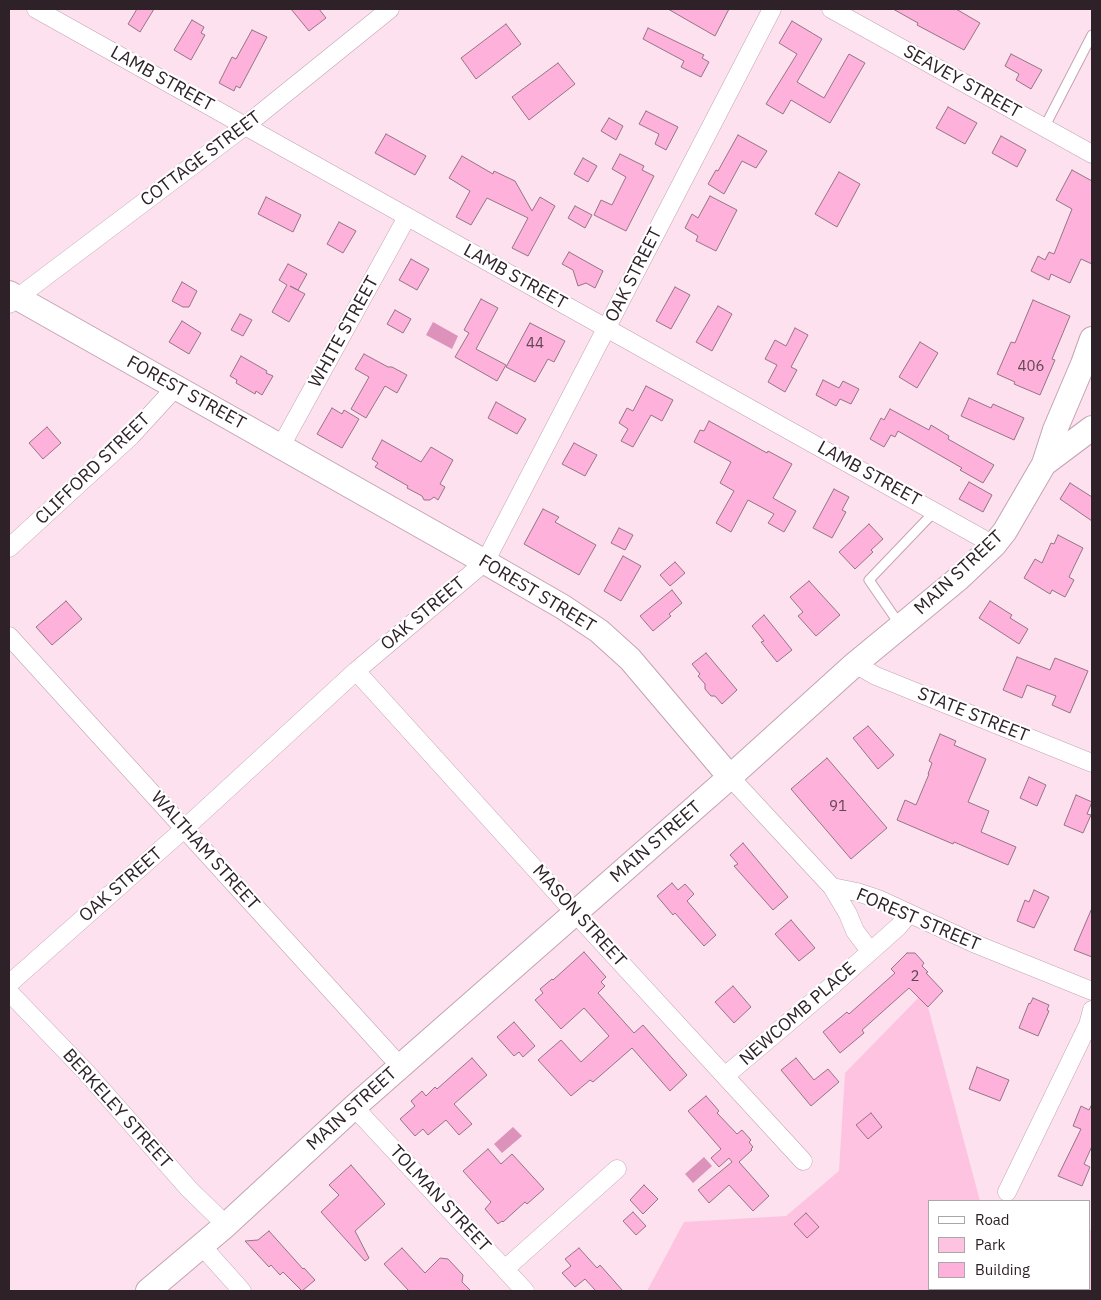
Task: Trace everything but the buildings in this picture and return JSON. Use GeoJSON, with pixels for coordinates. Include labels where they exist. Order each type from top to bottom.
{"type":"FeatureCollection","features":[{"type":"Feature","properties":{"kind":"main road","name":"FOREST STREET"},"geometry":{"type":"LineString","coordinates":[[12,298],[281,446],[563,607],[599,631],[630,659],[730,777]]}},
{"type":"Feature","properties":{"kind":"main road","name":"MAIN STREET"},"geometry":{"type":"LineString","coordinates":[[148,1291],[226,1225],[354,1107],[730,777],[855,664],[958,579],[994,545],[1005,531],[1044,464],[1055,430],[1092,339]]}},
{"type":"Feature","properties":{"kind":"main road"},"geometry":{"type":"LineString","coordinates":[[1044,464],[1090,435]]}},
{"type":"Feature","properties":{"kind":"street","name":"LAMB STREET"},"geometry":{"type":"LineString","coordinates":[[36,9],[994,545]]}},
{"type":"Feature","properties":{"kind":"street","name":"COTTAGE STREET"},"geometry":{"type":"LineString","coordinates":[[12,298],[246,126],[390,9]]}},
{"type":"Feature","properties":{"kind":"street","name":"OAK STREET"},"geometry":{"type":"LineString","coordinates":[[9,984],[184,829],[356,671],[485,562],[772,9]]}},
{"type":"Feature","properties":{"kind":"street","name":"SEAVEY STREET"},"geometry":{"type":"LineString","coordinates":[[832,9],[1092,154]]}},
{"type":"Feature","properties":{"kind":"street","name":"WHITE STREET"},"geometry":{"type":"LineString","coordinates":[[281,446],[407,217]]}},
{"type":"Feature","properties":{"kind":"street","name":"CLIFFORD STREET"},"geometry":{"type":"LineString","coordinates":[[9,548],[131,436],[175,388]]}},
{"type":"Feature","properties":{"kind":"street","name":"WALTHAM STREET"},"geometry":{"type":"LineString","coordinates":[[9,636],[400,1066]]}},
{"type":"Feature","properties":{"kind":"street","name":"STATE STREET"},"geometry":{"type":"LineString","coordinates":[[855,664],[876,676],[1092,763]]}},
{"type":"Feature","properties":{"kind":"street","name":"MASON STREET"},"geometry":{"type":"LineString","coordinates":[[356,671],[803,1161]]}},
{"type":"Feature","properties":{"kind":"street","name":"FOREST STREET"},"geometry":{"type":"LineString","coordinates":[[730,777],[832,887],[878,899],[908,915],[1092,991]]}},
{"type":"Feature","properties":{"kind":"street","name":"NEWCOMB PLACE"},"geometry":{"type":"LineString","coordinates":[[832,887],[855,930],[870,951]]}},
{"type":"Feature","properties":{"kind":"street","name":"NEWCOMB PLACE"},"geometry":{"type":"LineString","coordinates":[[725,1076],[834,984],[898,927],[908,915]]}},
{"type":"Feature","properties":{"kind":"street","name":"BERKELEY STREET"},"geometry":{"type":"LineString","coordinates":[[9,992],[86,1072],[189,1189],[226,1225]]}},
{"type":"Feature","properties":{"kind":"street"},"geometry":{"type":"LineString","coordinates":[[1007,1192],[1088,1025],[1092,1010]]}},
{"type":"Feature","properties":{"kind":"street","name":"TOLMAN STREET"},"geometry":{"type":"LineString","coordinates":[[354,1107],[526,1291]]}},
{"type":"Feature","properties":{"kind":"street"},"geometry":{"type":"LineString","coordinates":[[506,1269],[617,1169]]}},
{"type":"Feature","properties":{"kind":"street"},"geometry":{"type":"LineString","coordinates":[[201,1245],[242,1291]]}},
{"type":"Feature","properties":{"kind":"lane"},"geometry":{"type":"LineString","coordinates":[[1044,128],[1092,35]]}},
{"type":"Feature","properties":{"kind":"lane"},"geometry":{"type":"LineString","coordinates":[[901,626],[870,580],[935,511]]}},
{"type":"Feature","properties":{"kind":"green space"},"geometry":{"type":"Polygon","coordinates":[[[924,992],[980,1200],[928,1200],[928,1290],[1091,1290],[1092,1230],[1092,1291],[647,1291],[684,1222],[786,1216],[839,1171],[845,1073],[924,992]]]}},
{"type":"Feature","properties":{"kind":"shaded area"},"geometry":{"type":"Polygon","coordinates":[[[433,322],[458,336],[452,349],[426,335],[433,322]]]}},
{"type":"Feature","properties":{"kind":"shaded area"},"geometry":{"type":"Polygon","coordinates":[[[513,1127],[522,1136],[502,1153],[494,1144],[513,1127]]]}},
{"type":"Feature","properties":{"kind":"shaded area"},"geometry":{"type":"Polygon","coordinates":[[[704,1157],[712,1166],[693,1183],[685,1174],[704,1157]]]}}]}
